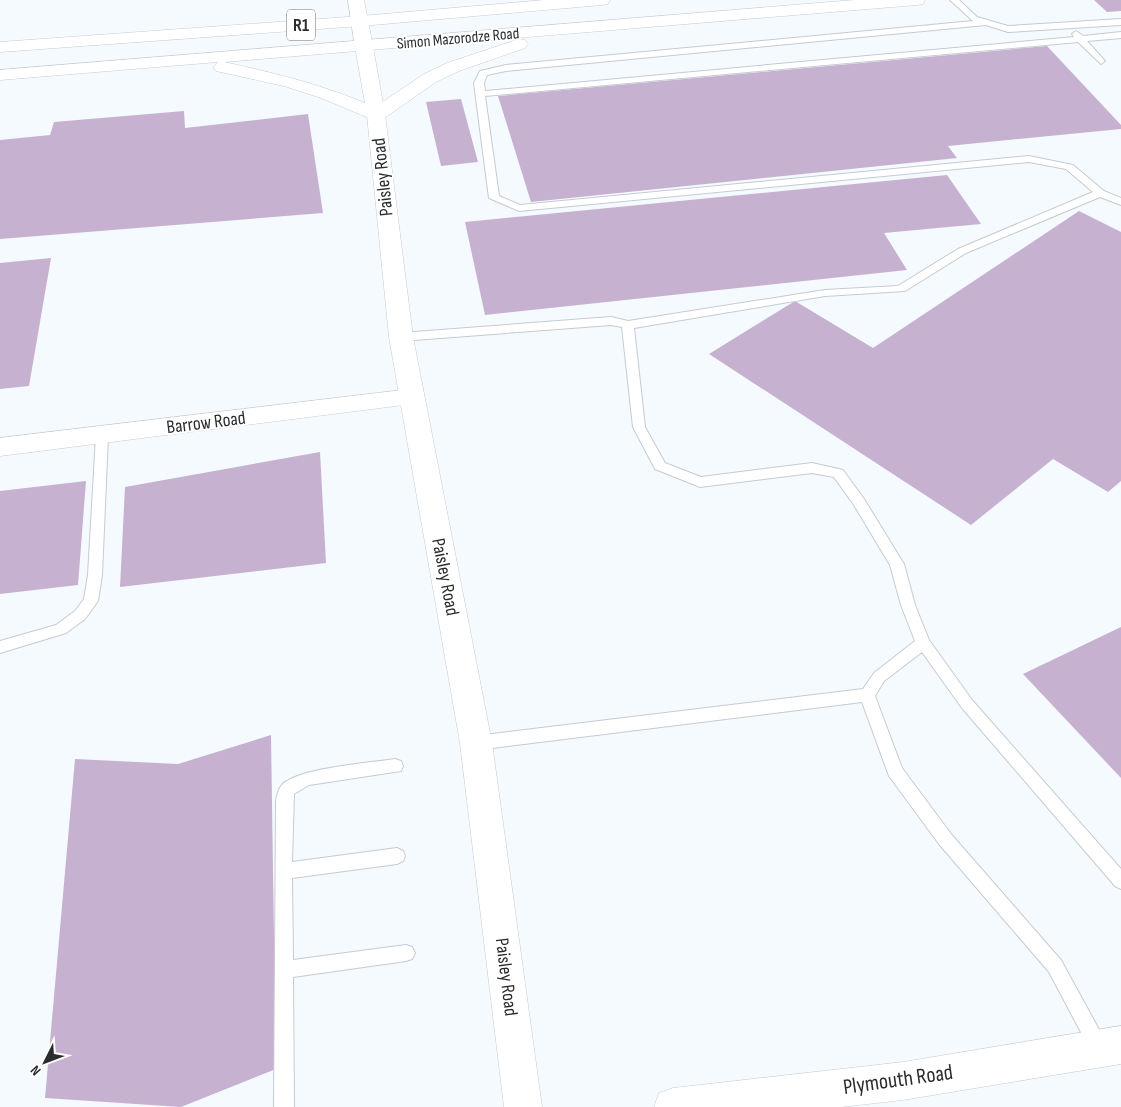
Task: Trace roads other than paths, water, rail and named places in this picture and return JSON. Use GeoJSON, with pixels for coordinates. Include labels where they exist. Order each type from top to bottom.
{"type":"FeatureCollection","features":[{"type":"Feature","properties":{"kind":"main road","name":"Paisley Road"},"geometry":{"type":"LineString","coordinates":[[356,0],[376,115],[400,337],[476,743],[523,1107]]}},
{"type":"Feature","properties":{"kind":"main road","name":"Simon Mazorodze Road"},"geometry":{"type":"LineString","coordinates":[[0,47],[361,21],[602,0]]}},
{"type":"Feature","properties":{"kind":"main road","name":"Simon Mazorodze Road"},"geometry":{"type":"LineString","coordinates":[[0,75],[194,61],[917,0]]}},
{"type":"Feature","properties":{"kind":"main road"},"geometry":{"type":"LineString","coordinates":[[194,61],[288,81],[328,94],[376,115],[414,86],[453,66],[565,30]]}},
{"type":"Feature","properties":{"kind":"main road","name":"Barrow Road"},"geometry":{"type":"LineString","coordinates":[[0,447],[411,397]]}},
{"type":"Feature","properties":{"kind":"main road","name":"Plymouth Road"},"geometry":{"type":"LineString","coordinates":[[673,1107],[903,1081],[1111,1047]]}},
{"type":"Feature","properties":{"kind":"lane"},"geometry":{"type":"LineString","coordinates":[[954,0],[966,13],[984,23],[1008,29],[1121,22]]}},
{"type":"Feature","properties":{"kind":"lane"},"geometry":{"type":"LineString","coordinates":[[984,23],[506,68],[482,73],[479,83],[480,94],[494,198],[519,208],[1029,159],[1069,167],[1100,193],[1121,202]]}},
{"type":"Feature","properties":{"kind":"lane"},"geometry":{"type":"LineString","coordinates":[[1068,26],[1101,61]]}},
{"type":"Feature","properties":{"kind":"lane"},"geometry":{"type":"LineString","coordinates":[[480,94],[1121,35]]}},
{"type":"Feature","properties":{"kind":"lane"},"geometry":{"type":"LineString","coordinates":[[400,337],[611,321],[628,325],[825,293],[902,289],[962,251],[1100,193]]}},
{"type":"Feature","properties":{"kind":"lane"},"geometry":{"type":"LineString","coordinates":[[628,325],[639,427],[660,466],[700,482],[812,468],[838,473],[859,502],[897,564],[908,605],[922,643],[967,704],[1121,881]]}},
{"type":"Feature","properties":{"kind":"lane"},"geometry":{"type":"LineString","coordinates":[[0,647],[61,629],[80,615],[91,601],[94,587],[102,436]]}},
{"type":"Feature","properties":{"kind":"lane"},"geometry":{"type":"LineString","coordinates":[[867,695],[879,676],[922,643]]}},
{"type":"Feature","properties":{"kind":"lane"},"geometry":{"type":"LineString","coordinates":[[476,743],[867,695]]}},
{"type":"Feature","properties":{"kind":"lane"},"geometry":{"type":"LineString","coordinates":[[867,695],[895,771],[945,840],[1055,966],[1111,1047]]}},
{"type":"Feature","properties":{"kind":"lane"},"geometry":{"type":"LineString","coordinates":[[284,1107],[284,801],[287,790],[306,779],[395,766]]}},
{"type":"Feature","properties":{"kind":"lane"},"geometry":{"type":"LineString","coordinates":[[284,871],[398,856]]}},
{"type":"Feature","properties":{"kind":"lane"},"geometry":{"type":"LineString","coordinates":[[284,970],[406,953]]}}]}
